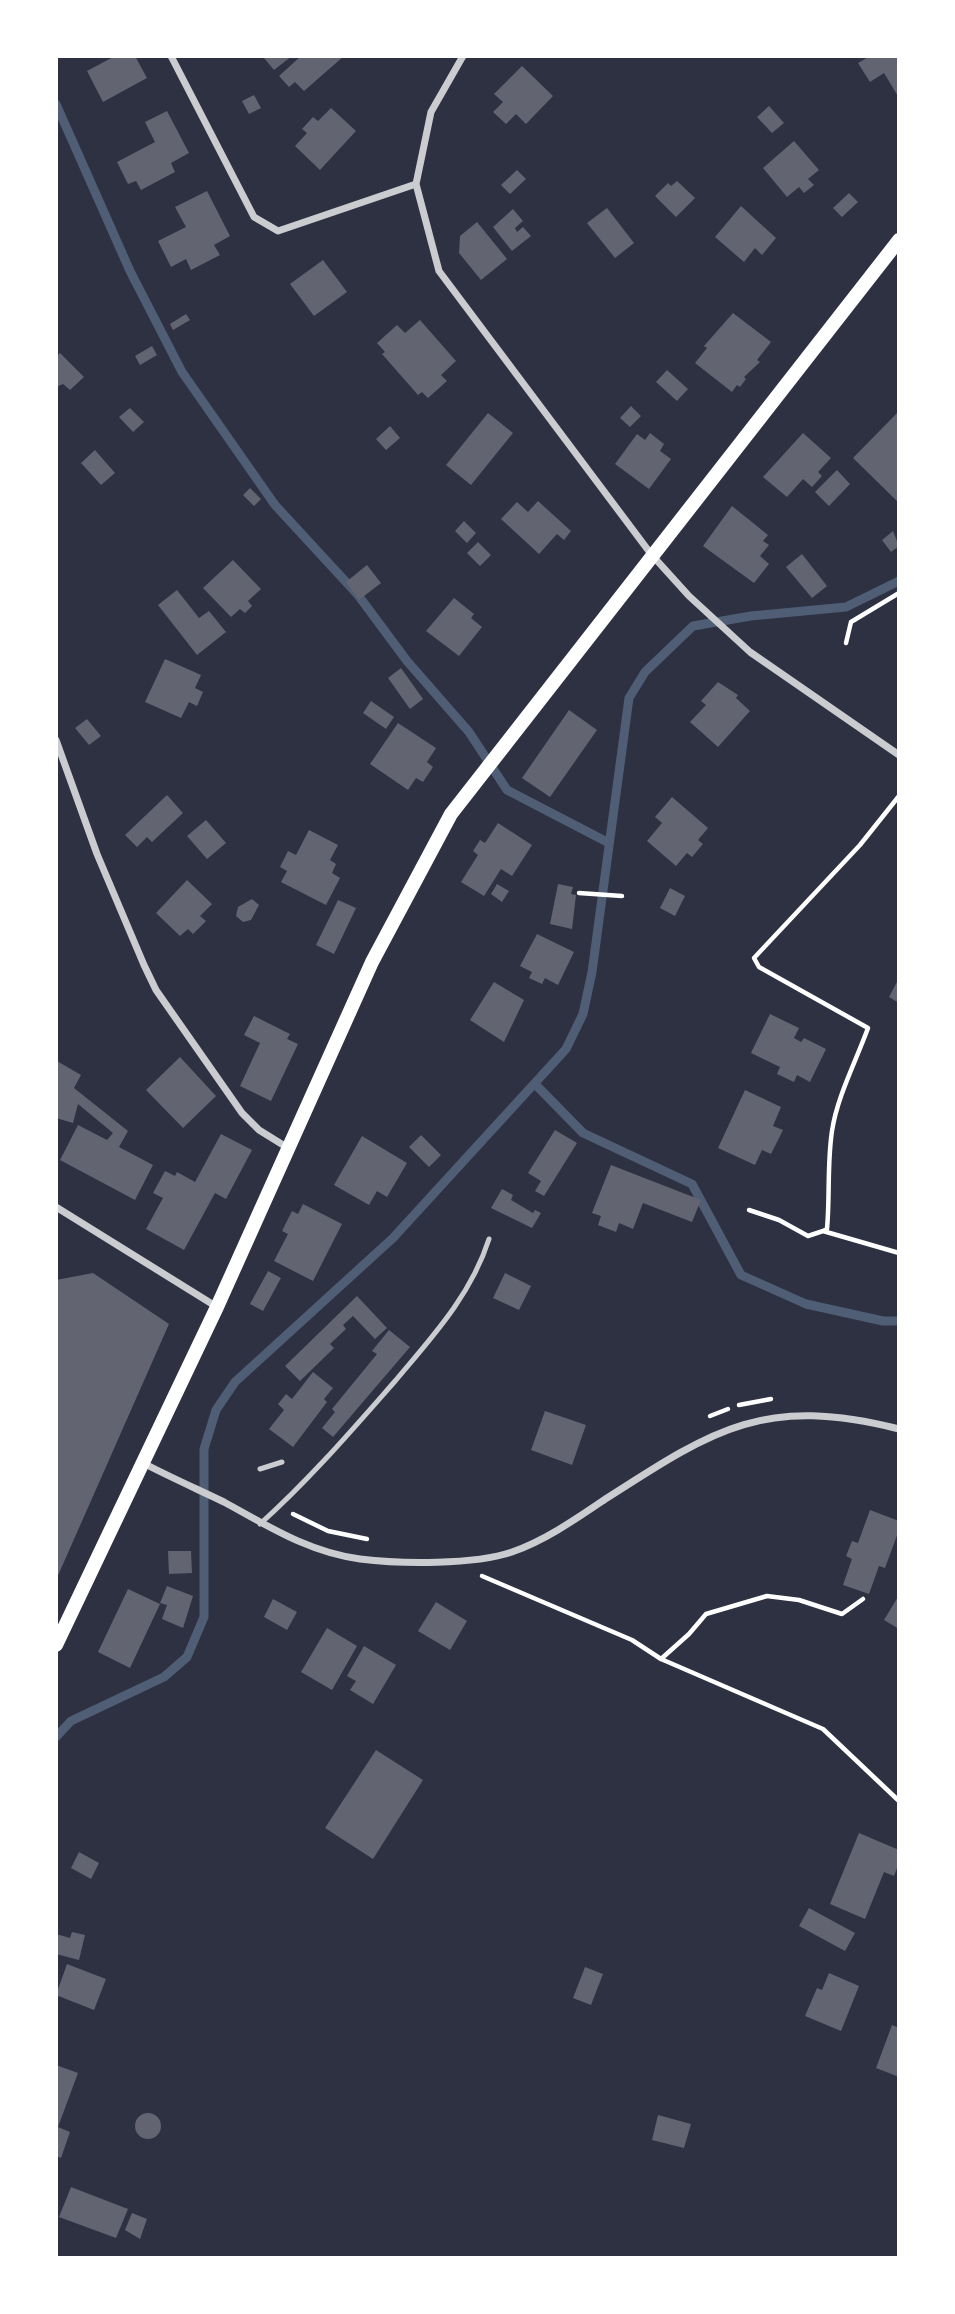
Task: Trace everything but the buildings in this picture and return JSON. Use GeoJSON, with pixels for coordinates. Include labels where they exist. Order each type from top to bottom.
{"type":"FeatureCollection","features":[{"type":"Feature","properties":{"kind":"main road"},"geometry":{"type":"LineString","coordinates":[[56,1645],[217,1307],[372,962],[451,814],[651,554],[899,240]]}},
{"type":"Feature","properties":{"kind":"street"},"geometry":{"type":"LineString","coordinates":[[172,56],[254,217],[268,227],[278,231],[416,184]]}},
{"type":"Feature","properties":{"kind":"street"},"geometry":{"type":"LineString","coordinates":[[463,56],[431,112],[416,184],[439,271],[651,554],[690,596],[750,652],[899,755]]}},
{"type":"Feature","properties":{"kind":"street"},"geometry":{"type":"LineString","coordinates":[[56,740],[97,854],[156,990],[242,1113],[259,1130],[288,1148]]}},
{"type":"Feature","properties":{"kind":"street"},"geometry":{"type":"LineString","coordinates":[[56,1206],[217,1307]]}},
{"type":"Feature","properties":{"kind":"street"},"geometry":{"type":"LineString","coordinates":[[143,1463],[305,1545],[360,1559],[472,1561],[513,1552],[578,1518],[691,1444],[748,1421],[798,1415],[856,1418],[899,1429]]}},
{"type":"Feature","properties":{"kind":"lane"},"geometry":{"type":"LineString","coordinates":[[260,1524],[329,1458],[450,1318],[479,1266],[489,1239]]}},
{"type":"Feature","properties":{"kind":"lane"},"geometry":{"type":"LineString","coordinates":[[260,1469],[282,1462]]}},
{"type":"Feature","properties":{"kind":"path"},"geometry":{"type":"LineString","coordinates":[[846,643],[850,622],[899,593]]}},
{"type":"Feature","properties":{"kind":"path"},"geometry":{"type":"LineString","coordinates":[[749,1210],[779,1220],[807,1236],[827,1229],[827,1172],[832,1127],[868,1028],[759,967],[754,957],[860,845],[899,796]]}},
{"type":"Feature","properties":{"kind":"path"},"geometry":{"type":"LineString","coordinates":[[579,893],[622,896]]}},
{"type":"Feature","properties":{"kind":"path"},"geometry":{"type":"LineString","coordinates":[[823,1231],[899,1253]]}},
{"type":"Feature","properties":{"kind":"path"},"geometry":{"type":"LineString","coordinates":[[708,1417],[760,1399],[772,1399]]}},
{"type":"Feature","properties":{"kind":"path"},"geometry":{"type":"LineString","coordinates":[[278,1508],[328,1531],[378,1542]]}},
{"type":"Feature","properties":{"kind":"path"},"geometry":{"type":"LineString","coordinates":[[472,1561],[483,1578],[632,1640],[661,1659],[822,1729],[899,1801]]}},
{"type":"Feature","properties":{"kind":"path"},"geometry":{"type":"LineString","coordinates":[[661,1659],[689,1634],[706,1614],[767,1596],[799,1600],[842,1614],[863,1599]]}},
{"type":"Feature","properties":{"kind":"waterway"},"geometry":{"type":"LineString","coordinates":[[56,104],[130,271],[182,372],[275,505],[358,595],[407,661],[469,732],[507,790],[609,843]]}},
{"type":"Feature","properties":{"kind":"waterway"},"geometry":{"type":"LineString","coordinates":[[56,1737],[71,1721],[164,1677],[187,1657],[204,1617],[204,1449],[216,1410],[235,1382],[393,1238],[566,1049],[583,1014],[592,972],[629,698],[645,672],[693,626],[751,616],[846,607],[899,581]]}},
{"type":"Feature","properties":{"kind":"waterway"},"geometry":{"type":"LineString","coordinates":[[536,1085],[583,1133],[692,1184],[741,1275],[806,1304],[883,1321],[899,1321]]}}]}
